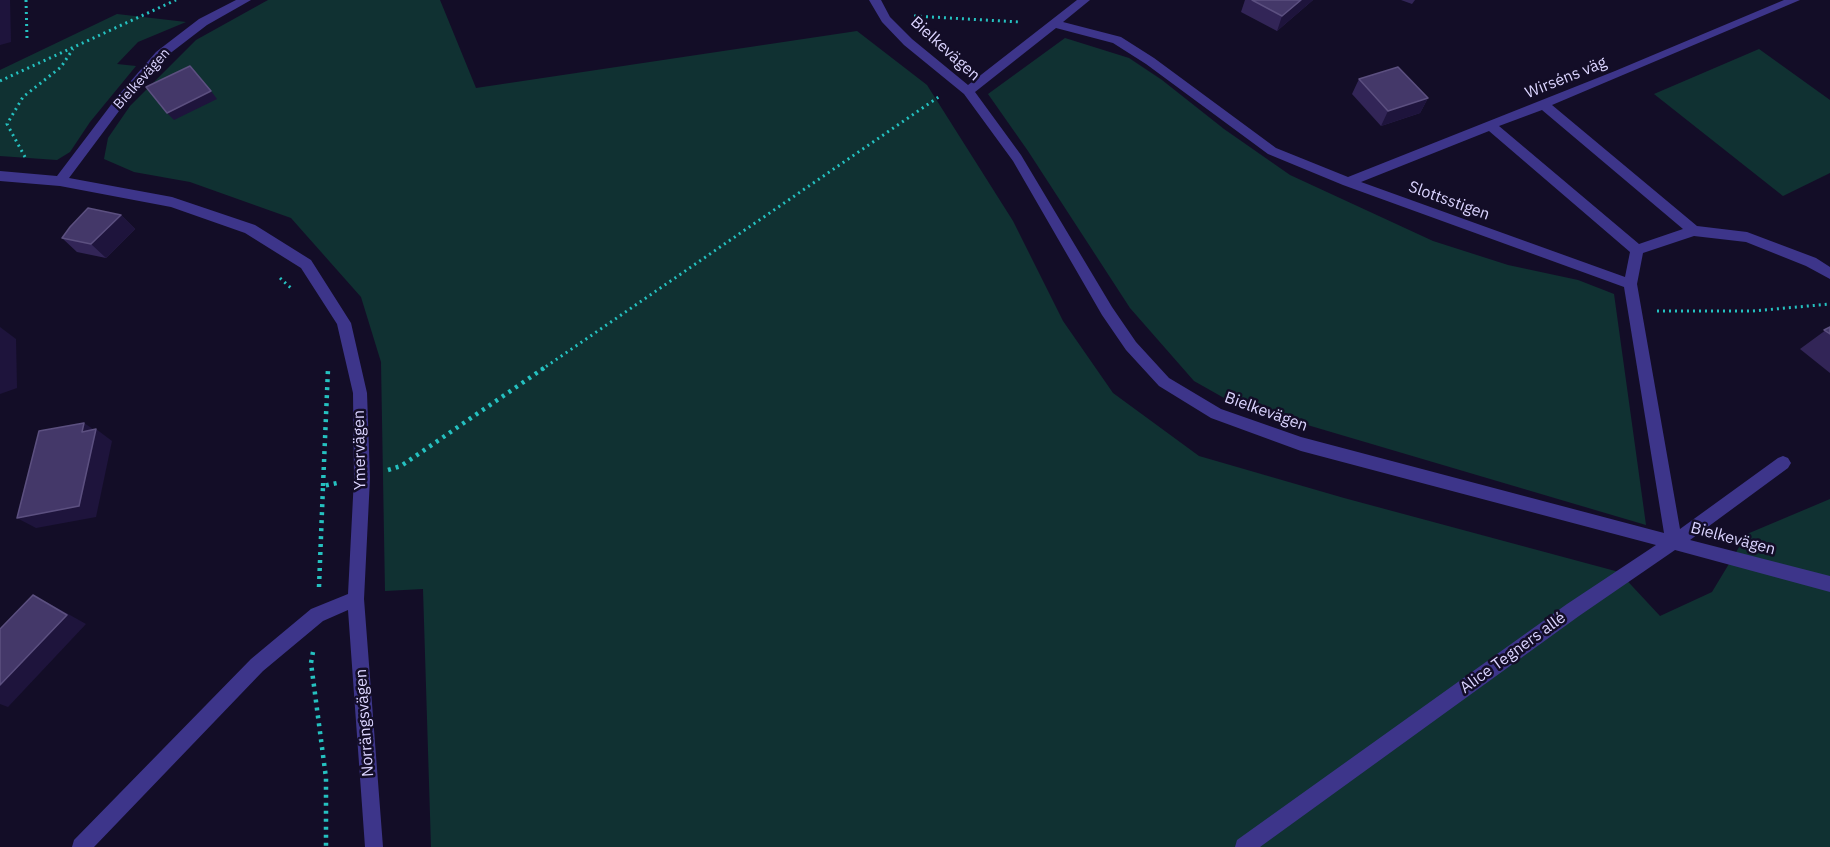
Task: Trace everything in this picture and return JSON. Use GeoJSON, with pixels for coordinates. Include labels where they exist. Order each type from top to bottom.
{"type":"FeatureCollection","features":[{"type":"Feature","properties":{"kind":"street","name":"Bielkevägen"},"geometry":{"type":"LineString","coordinates":[[60,181],[121,100],[160,56],[203,22],[245,0]]}},
{"type":"Feature","properties":{"kind":"street","name":"Bielkevägen"},"geometry":{"type":"LineString","coordinates":[[875,0],[883,14],[908,42],[962,88],[1017,158],[1107,310],[1131,346],[1164,382],[1216,414],[1301,444],[1830,584]]}},
{"type":"Feature","properties":{"kind":"street"},"geometry":{"type":"LineString","coordinates":[[962,88],[1056,24],[1084,0]]}},
{"type":"Feature","properties":{"kind":"street","name":"Wirséns väg"},"geometry":{"type":"LineString","coordinates":[[1348,182],[1544,105],[1794,0]]}},
{"type":"Feature","properties":{"kind":"street","name":"Slottsstigen"},"geometry":{"type":"LineString","coordinates":[[1056,24],[1117,40],[1150,61],[1272,151],[1348,182],[1630,284]]}},
{"type":"Feature","properties":{"kind":"street"},"geometry":{"type":"LineString","coordinates":[[1544,105],[1694,231]]}},
{"type":"Feature","properties":{"kind":"street"},"geometry":{"type":"LineString","coordinates":[[1491,126],[1637,250]]}},
{"type":"Feature","properties":{"kind":"street","name":"Ymervägen"},"geometry":{"type":"LineString","coordinates":[[6,177],[60,181],[172,202],[249,229],[306,264],[344,323],[360,393],[362,478],[356,599]]}},
{"type":"Feature","properties":{"kind":"street"},"geometry":{"type":"LineString","coordinates":[[1637,250],[1694,231],[1747,237],[1811,262],[1830,274]]}},
{"type":"Feature","properties":{"kind":"street"},"geometry":{"type":"LineString","coordinates":[[1637,250],[1630,284],[1674,542]]}},
{"type":"Feature","properties":{"kind":"street","name":"Alice Tegners allé"},"geometry":{"type":"LineString","coordinates":[[1244,847],[1573,610],[1674,542],[1783,463]]}},
{"type":"Feature","properties":{"kind":"street"},"geometry":{"type":"LineString","coordinates":[[81,847],[257,665],[317,615],[356,599]]}},
{"type":"Feature","properties":{"kind":"street","name":"Norrängsvägen"},"geometry":{"type":"LineString","coordinates":[[356,599],[374,847]]}},
{"type":"Feature","properties":{"kind":"path"},"geometry":{"type":"LineString","coordinates":[[26,0],[27,39]]}},
{"type":"Feature","properties":{"kind":"path"},"geometry":{"type":"LineString","coordinates":[[0,81],[176,0]]}},
{"type":"Feature","properties":{"kind":"path"},"geometry":{"type":"LineString","coordinates":[[883,14],[1056,24]]}},
{"type":"Feature","properties":{"kind":"path"},"geometry":{"type":"LineString","coordinates":[[6,177],[25,157],[7,124],[23,97],[61,67],[75,47]]}},
{"type":"Feature","properties":{"kind":"path"},"geometry":{"type":"LineString","coordinates":[[323,486],[362,478],[401,466],[962,88]]}},
{"type":"Feature","properties":{"kind":"path"},"geometry":{"type":"LineString","coordinates":[[279,276],[296,293]]}},
{"type":"Feature","properties":{"kind":"path"},"geometry":{"type":"LineString","coordinates":[[1635,311],[1753,310],[1830,304]]}},
{"type":"Feature","properties":{"kind":"path"},"geometry":{"type":"LineString","coordinates":[[326,847],[326,778],[311,663],[317,615],[328,361]]}},
{"type":"Feature","properties":{"kind":"green space"},"geometry":{"type":"Polygon","coordinates":[[[268,0],[440,0],[476,88],[857,31],[927,85],[1013,221],[1063,321],[1113,393],[1199,456],[1344,498],[1619,572],[1660,616],[1712,592],[1747,534],[1830,499],[1830,847],[431,847],[423,589],[385,591],[381,362],[361,297],[291,218],[190,182],[134,172],[104,159],[108,138],[130,106],[196,40],[268,0]]]}},
{"type":"Feature","properties":{"kind":"green space"},"geometry":{"type":"Polygon","coordinates":[[[117,14],[186,22],[138,42],[117,64],[136,66],[90,122],[70,152],[57,160],[0,156],[0,70],[117,14]]]}},
{"type":"Feature","properties":{"kind":"green space"},"geometry":{"type":"Polygon","coordinates":[[[1065,38],[1129,58],[1290,175],[1433,241],[1508,265],[1578,280],[1614,294],[1646,525],[1233,403],[1194,381],[1130,308],[1028,151],[988,94],[1065,38]]]}},
{"type":"Feature","properties":{"kind":"green space"},"geometry":{"type":"Polygon","coordinates":[[[1759,49],[1830,100],[1830,173],[1783,196],[1654,94],[1759,49]]]}},
{"type":"Feature","properties":{"kind":"building"},"geometry":{"type":"Polygon","coordinates":[[[1252,0],[1301,0],[1282,16],[1252,0]]]}},
{"type":"Feature","properties":{"kind":"building"},"geometry":{"type":"Polygon","coordinates":[[[190,66],[211,91],[167,113],[146,87],[190,66]]]}},
{"type":"Feature","properties":{"kind":"building"},"geometry":{"type":"Polygon","coordinates":[[[1398,67],[1428,98],[1388,111],[1359,79],[1398,67]]]}},
{"type":"Feature","properties":{"kind":"building"},"geometry":{"type":"Polygon","coordinates":[[[88,208],[121,215],[91,244],[62,238],[70,227],[88,208]]]}},
{"type":"Feature","properties":{"kind":"building"},"geometry":{"type":"Polygon","coordinates":[[[84,423],[82,432],[96,429],[79,506],[17,518],[39,431],[84,423]]]}},
{"type":"Feature","properties":{"kind":"building"},"geometry":{"type":"Polygon","coordinates":[[[33,595],[67,615],[0,685],[0,629],[33,595]]]}}]}
